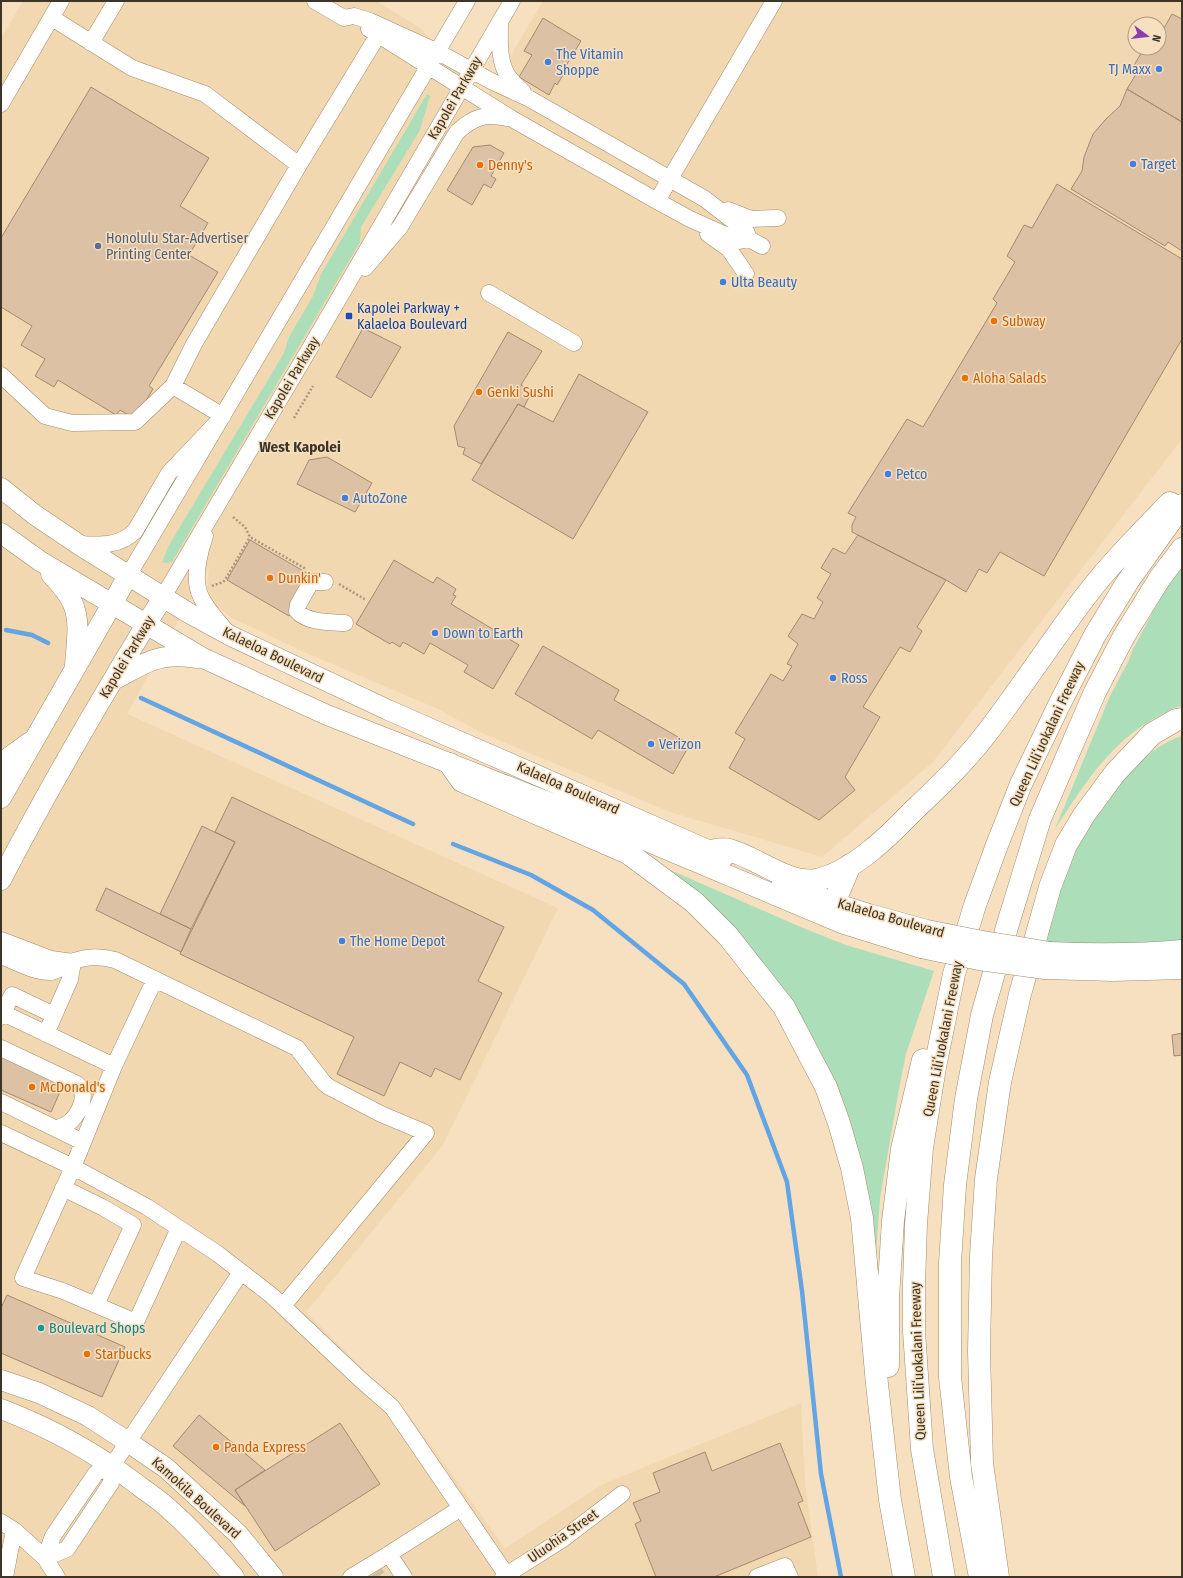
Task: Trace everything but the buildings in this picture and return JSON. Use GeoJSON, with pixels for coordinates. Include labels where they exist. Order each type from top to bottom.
{"type":"FeatureCollection","features":[{"type":"Feature","properties":{"kind":"highway"},"geometry":{"type":"LineString","coordinates":[[710,851],[728,850],[795,879],[814,880],[829,877],[850,865],[894,830],[955,769],[980,741],[1086,596],[1139,535],[1182,490]]}},
{"type":"Feature","properties":{"kind":"highway","name":"Queen Liliʻuokalani Freeway"},"geometry":{"type":"LineString","coordinates":[[944,1577],[922,1448],[914,1331],[914,1284],[916,1224],[922,1148],[935,1067],[954,974],[975,906],[997,845],[1022,784],[1060,703],[1096,635],[1120,595],[1182,505]]}},
{"type":"Feature","properties":{"kind":"highway","name":"Queen Liliʻuokalani Freeway"},"geometry":{"type":"LineString","coordinates":[[980,1577],[961,1477],[950,1377],[950,1263],[955,1185],[966,1098],[982,1015],[1040,819],[1095,692],[1124,636],[1160,578],[1182,550]]}},
{"type":"Feature","properties":{"kind":"highway"},"geometry":{"type":"LineString","coordinates":[[998,1577],[982,1463],[979,1351],[981,1256],[986,1179],[1000,1082],[1020,994],[1050,887],[1066,845],[1084,815],[1115,773],[1152,734],[1176,720],[1182,719]]}},
{"type":"Feature","properties":{"kind":"highway"},"geometry":{"type":"LineString","coordinates":[[450,764],[462,781],[628,852],[639,860],[694,902],[728,936],[784,1007],[826,1087],[839,1123],[852,1168],[862,1218],[877,1384],[890,1500],[904,1577]]}},
{"type":"Feature","properties":{"kind":"highway"},"geometry":{"type":"LineString","coordinates":[[834,903],[850,865]]}},
{"type":"Feature","properties":{"kind":"highway"},"geometry":{"type":"LineString","coordinates":[[890,1500],[888,1298],[893,1222],[902,1149],[932,1021],[954,974]]}},
{"type":"Feature","properties":{"kind":"main road","name":"Kalaeloa Boulevard"},"geometry":{"type":"LineString","coordinates":[[1,488],[78,544],[187,612],[231,636],[388,710],[710,851],[834,903],[869,914],[924,939]]}},
{"type":"Feature","properties":{"kind":"main road","name":"Kalaeloa Boulevard"},"geometry":{"type":"LineString","coordinates":[[1,533],[40,562],[203,658],[327,715],[644,840],[844,924],[924,939],[983,941],[1048,960],[1113,971],[1182,969]]}},
{"type":"Feature","properties":{"kind":"main road"},"geometry":{"type":"LineString","coordinates":[[40,562],[65,591],[73,604],[78,626],[74,672]]}},
{"type":"Feature","properties":{"kind":"main road"},"geometry":{"type":"LineString","coordinates":[[1,798],[128,576]]}},
{"type":"Feature","properties":{"kind":"main road","name":"Kapolei Parkway"},"geometry":{"type":"LineString","coordinates":[[1,880],[31,822],[163,597]]}},
{"type":"Feature","properties":{"kind":"main road"},"geometry":{"type":"LineString","coordinates":[[113,680],[156,660],[166,657],[178,656],[203,658]]}},
{"type":"Feature","properties":{"kind":"main road"},"geometry":{"type":"LineString","coordinates":[[1,766],[4,761],[36,737]]}},
{"type":"Feature","properties":{"kind":"main road","name":"Kalaeloa Boulevard"},"geometry":{"type":"LineString","coordinates":[[1048,960],[1104,954],[1141,954],[1182,950]]}},
{"type":"Feature","properties":{"kind":"main road","name":"Kamokila Boulevard"},"geometry":{"type":"LineString","coordinates":[[1,1380],[39,1393],[88,1416],[166,1468],[238,1534],[273,1577]]}},
{"type":"Feature","properties":{"kind":"main road","name":"Kamokila Boulevard"},"geometry":{"type":"LineString","coordinates":[[1,1409],[30,1420],[80,1446],[112,1466],[169,1508],[208,1547],[234,1577]]}},
{"type":"Feature","properties":{"kind":"street"},"geometry":{"type":"LineString","coordinates":[[1,104],[61,1]]}},
{"type":"Feature","properties":{"kind":"street"},"geometry":{"type":"LineString","coordinates":[[92,43],[116,1]]}},
{"type":"Feature","properties":{"kind":"street"},"geometry":{"type":"LineString","coordinates":[[316,1],[344,18],[354,16],[370,21],[438,52],[491,81],[530,99],[669,179],[740,216],[751,219],[778,218]]}},
{"type":"Feature","properties":{"kind":"street"},"geometry":{"type":"LineString","coordinates":[[128,576],[467,1]]}},
{"type":"Feature","properties":{"kind":"street","name":"Kapolei Parkway"},"geometry":{"type":"LineString","coordinates":[[163,597],[512,1]]}},
{"type":"Feature","properties":{"kind":"street"},"geometry":{"type":"LineString","coordinates":[[657,201],[774,1]]}},
{"type":"Feature","properties":{"kind":"street"},"geometry":{"type":"LineString","coordinates":[[354,16],[378,36],[514,120],[657,201],[690,219],[739,240],[756,243],[746,231],[705,199]]}},
{"type":"Feature","properties":{"kind":"street"},"geometry":{"type":"LineString","coordinates":[[52,18],[132,68],[205,94],[299,165]]}},
{"type":"Feature","properties":{"kind":"street"},"geometry":{"type":"LineString","coordinates":[[500,21],[500,49],[503,67],[508,77],[530,99]]}},
{"type":"Feature","properties":{"kind":"street"},"geometry":{"type":"LineString","coordinates":[[1,375],[45,416],[72,423],[135,422],[173,386],[194,344],[299,165],[378,36]]}},
{"type":"Feature","properties":{"kind":"street"},"geometry":{"type":"LineString","coordinates":[[339,298],[400,227],[457,132],[466,123],[482,116],[495,116],[514,120]]}},
{"type":"Feature","properties":{"kind":"street"},"geometry":{"type":"LineString","coordinates":[[690,219],[729,249],[746,274]]}},
{"type":"Feature","properties":{"kind":"street"},"geometry":{"type":"LineString","coordinates":[[489,293],[574,343]]}},
{"type":"Feature","properties":{"kind":"street"},"geometry":{"type":"LineString","coordinates":[[173,386],[223,416]]}},
{"type":"Feature","properties":{"kind":"street"},"geometry":{"type":"LineString","coordinates":[[78,544],[110,544],[118,542],[135,531],[169,473],[223,416]]}},
{"type":"Feature","properties":{"kind":"street"},"geometry":{"type":"LineString","coordinates":[[213,512],[200,552],[198,589],[205,604],[231,636]]}},
{"type":"Feature","properties":{"kind":"street"},"geometry":{"type":"LineString","coordinates":[[329,581],[311,582],[298,605],[297,611],[301,616],[314,620],[345,623]]}},
{"type":"Feature","properties":{"kind":"street"},"geometry":{"type":"LineString","coordinates":[[1,940],[51,959],[73,962]]}},
{"type":"Feature","properties":{"kind":"street"},"geometry":{"type":"LineString","coordinates":[[1,956],[35,970],[52,972],[73,962],[101,956],[115,960],[297,1048],[324,1083],[338,1093],[381,1114],[426,1133],[283,1306]]}},
{"type":"Feature","properties":{"kind":"street"},"geometry":{"type":"LineString","coordinates":[[46,1034],[70,979],[73,962]]}},
{"type":"Feature","properties":{"kind":"street"},"geometry":{"type":"LineString","coordinates":[[154,979],[114,1066],[73,1167],[24,1278],[63,1291],[136,1322],[179,1228]]}},
{"type":"Feature","properties":{"kind":"street"},"geometry":{"type":"LineString","coordinates":[[54,1014],[12,995],[2,1015],[114,1066]]}},
{"type":"Feature","properties":{"kind":"street"},"geometry":{"type":"LineString","coordinates":[[1,1048],[77,1084],[81,1088],[83,1098],[77,1113],[70,1121],[53,1127],[38,1150]]}},
{"type":"Feature","properties":{"kind":"street"},"geometry":{"type":"LineString","coordinates":[[1,1102],[83,1142]]}},
{"type":"Feature","properties":{"kind":"street"},"geometry":{"type":"LineString","coordinates":[[1,1133],[73,1167],[147,1207],[218,1254],[266,1290],[361,1380],[392,1407],[506,1576]]}},
{"type":"Feature","properties":{"kind":"street"},"geometry":{"type":"LineString","coordinates":[[63,1188],[102,1207],[133,1225],[96,1305]]}},
{"type":"Feature","properties":{"kind":"street"},"geometry":{"type":"LineString","coordinates":[[7,1526],[50,1569],[67,1549],[111,1483],[112,1466],[241,1272]]}},
{"type":"Feature","properties":{"kind":"street","name":"Uluohia Street"},"geometry":{"type":"LineString","coordinates":[[506,1576],[562,1539],[622,1494]]}},
{"type":"Feature","properties":{"kind":"street"},"geometry":{"type":"LineString","coordinates":[[353,1577],[373,1569],[389,1554],[461,1508]]}},
{"type":"Feature","properties":{"kind":"street"},"geometry":{"type":"LineString","coordinates":[[5,1577],[7,1526]]}},
{"type":"Feature","properties":{"kind":"street"},"geometry":{"type":"LineString","coordinates":[[389,1554],[404,1577]]}},
{"type":"Feature","properties":{"kind":"street"},"geometry":{"type":"LineString","coordinates":[[757,1577],[785,1566],[790,1577]]}},
{"type":"Feature","properties":{"kind":"path"},"geometry":{"type":"LineString","coordinates":[[294,418],[313,386]]}},
{"type":"Feature","properties":{"kind":"path"},"geometry":{"type":"LineString","coordinates":[[233,517],[245,527],[250,538],[306,569],[313,569]]}},
{"type":"Feature","properties":{"kind":"path"},"geometry":{"type":"LineString","coordinates":[[207,587],[226,580],[250,538]]}},
{"type":"Feature","properties":{"kind":"path"},"geometry":{"type":"LineString","coordinates":[[329,581],[366,600]]}},
{"type":"Feature","properties":{"kind":"shaded area"},"geometry":{"type":"Polygon","coordinates":[[[23,1],[376,1],[419,27],[486,97],[543,1],[1182,1],[1182,439],[933,762],[822,857],[670,812],[482,733],[438,709],[304,652],[230,617],[214,604],[207,588],[209,566],[127,714],[558,908],[443,1145],[306,1312],[410,1416],[505,1548],[603,1484],[801,1403],[805,1484],[818,1577],[1,1577],[1,38],[23,1]]]}},
{"type":"Feature","properties":{"kind":"green space"},"geometry":{"type":"Polygon","coordinates":[[[427,94],[430,96],[420,130],[361,227],[360,242],[172,562],[162,563],[168,547],[284,353],[289,337],[313,296],[321,274],[427,94]]]}},
{"type":"Feature","properties":{"kind":"green space"},"geometry":{"type":"Polygon","coordinates":[[[1182,566],[1182,706],[1169,710],[1140,727],[1111,752],[1087,781],[1055,829],[1110,696],[1162,595],[1182,566]]]}},
{"type":"Feature","properties":{"kind":"green space"},"geometry":{"type":"Polygon","coordinates":[[[1182,736],[1182,945],[1042,948],[1063,880],[1072,858],[1095,817],[1109,797],[1143,759],[1165,743],[1182,736]]]}},
{"type":"Feature","properties":{"kind":"green space"},"geometry":{"type":"Polygon","coordinates":[[[654,863],[803,928],[846,945],[934,971],[906,1054],[899,1089],[880,1198],[875,1268],[867,1234],[805,1038],[654,863]]]}},
{"type":"Feature","properties":{"kind":"waterway"},"geometry":{"type":"LineString","coordinates":[[6,630],[32,635],[48,643]]}},
{"type":"Feature","properties":{"kind":"waterway"},"geometry":{"type":"LineString","coordinates":[[141,698],[413,824]]}},
{"type":"Feature","properties":{"kind":"waterway"},"geometry":{"type":"LineString","coordinates":[[453,844],[531,875],[593,910],[684,984],[747,1075],[787,1182],[802,1291],[821,1474],[841,1577]]}},
{"type":"Feature","properties":{"kind":"tunnel"},"geometry":{"type":"LineString","coordinates":[[375,1573],[378,1577]]}},
{"type":"Feature","properties":{"kind":"place","name":"The Vitamin Shoppe"},"geometry":{"type":"Point","coordinates":[548,62]}},
{"type":"Feature","properties":{"kind":"place","name":"TJ Maxx"},"geometry":{"type":"Point","coordinates":[1159,69]}},
{"type":"Feature","properties":{"kind":"place","name":"Target"},"geometry":{"type":"Point","coordinates":[1133,164]}},
{"type":"Feature","properties":{"kind":"place","name":"Denny's"},"geometry":{"type":"Point","coordinates":[480,165]}},
{"type":"Feature","properties":{"kind":"place","name":"Honolulu Star-Advertiser Printing Center"},"geometry":{"type":"Point","coordinates":[98,246]}},
{"type":"Feature","properties":{"kind":"place","name":"Ulta Beauty"},"geometry":{"type":"Point","coordinates":[723,282]}},
{"type":"Feature","properties":{"kind":"place","name":"Kapolei Parkway + Kalaeloa Boulevard"},"geometry":{"type":"Point","coordinates":[349,316]}},
{"type":"Feature","properties":{"kind":"place","name":"Subway"},"geometry":{"type":"Point","coordinates":[994,321]}},
{"type":"Feature","properties":{"kind":"place","name":"Aloha Salads"},"geometry":{"type":"Point","coordinates":[965,378]}},
{"type":"Feature","properties":{"kind":"place","name":"Genki Sushi"},"geometry":{"type":"Point","coordinates":[479,392]}},
{"type":"Feature","properties":{"kind":"place","name":"Petco"},"geometry":{"type":"Point","coordinates":[888,474]}},
{"type":"Feature","properties":{"kind":"place","name":"AutoZone"},"geometry":{"type":"Point","coordinates":[345,498]}},
{"type":"Feature","properties":{"kind":"place","name":"Dunkin'"},"geometry":{"type":"Point","coordinates":[270,578]}},
{"type":"Feature","properties":{"kind":"place","name":"Down to Earth"},"geometry":{"type":"Point","coordinates":[435,633]}},
{"type":"Feature","properties":{"kind":"place","name":"Ross"},"geometry":{"type":"Point","coordinates":[833,678]}},
{"type":"Feature","properties":{"kind":"place","name":"Verizon"},"geometry":{"type":"Point","coordinates":[651,744]}},
{"type":"Feature","properties":{"kind":"place","name":"The Home Depot"},"geometry":{"type":"Point","coordinates":[342,941]}},
{"type":"Feature","properties":{"kind":"place","name":"McDonald's"},"geometry":{"type":"Point","coordinates":[32,1087]}},
{"type":"Feature","properties":{"kind":"place","name":"Boulevard Shops"},"geometry":{"type":"Point","coordinates":[41,1328]}},
{"type":"Feature","properties":{"kind":"place","name":"Starbucks"},"geometry":{"type":"Point","coordinates":[87,1354]}},
{"type":"Feature","properties":{"kind":"place","name":"Panda Express"},"geometry":{"type":"Point","coordinates":[216,1447]}},
{"type":"Feature","properties":{"kind":"district","name":"West Kapolei"},"geometry":{"type":"Point","coordinates":[300,447]}}]}
